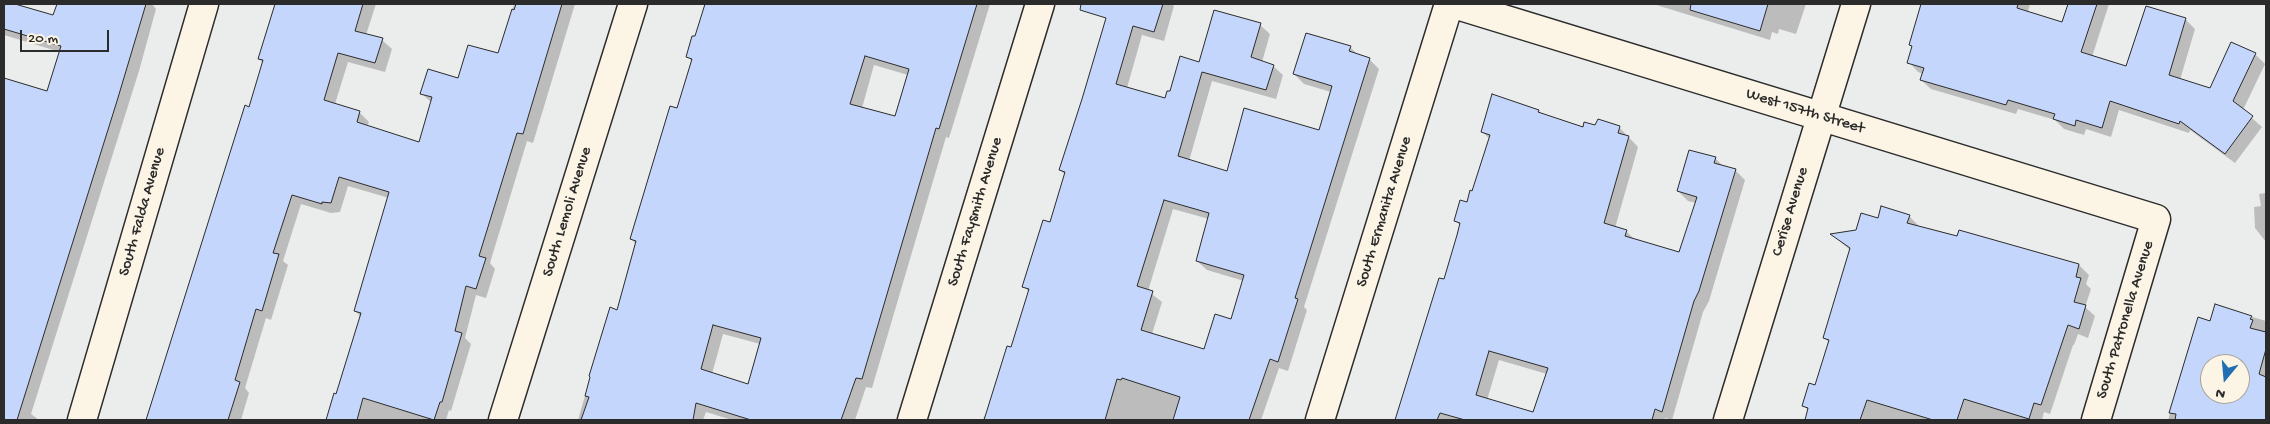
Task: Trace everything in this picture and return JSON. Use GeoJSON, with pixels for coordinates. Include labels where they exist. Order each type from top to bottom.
{"type":"FeatureCollection","features":[{"type":"Feature","properties":{"kind":"street","name":"South Falda Avenue"},"geometry":{"type":"LineString","coordinates":[[82,420],[204,4]]}},
{"type":"Feature","properties":{"kind":"street","name":"South Lemoli Avenue"},"geometry":{"type":"LineString","coordinates":[[503,420],[634,4]]}},
{"type":"Feature","properties":{"kind":"street","name":"South Faysmith Avenue"},"geometry":{"type":"LineString","coordinates":[[912,420],[1040,4]]}},
{"type":"Feature","properties":{"kind":"street","name":"South Ermanita Avenue"},"geometry":{"type":"LineString","coordinates":[[1320,420],[1449,4]]}},
{"type":"Feature","properties":{"kind":"street","name":"West 157th Street"},"geometry":{"type":"LineString","coordinates":[[1454,4],[2156,220]]}},
{"type":"Feature","properties":{"kind":"street","name":"Cerise Avenue"},"geometry":{"type":"LineString","coordinates":[[1728,420],[1856,4]]}},
{"type":"Feature","properties":{"kind":"street","name":"South Patronella Avenue"},"geometry":{"type":"LineString","coordinates":[[2096,420],[2156,220]]}},
{"type":"Feature","properties":{"kind":"building"},"geometry":{"type":"Polygon","coordinates":[[[4,4],[15,4],[53,15],[57,4],[146,4],[17,420],[4,420],[4,78],[47,91],[61,46],[4,29],[4,4]]]}},
{"type":"Feature","properties":{"kind":"building"},"geometry":{"type":"Polygon","coordinates":[[[275,4],[363,4],[355,31],[383,38],[375,63],[338,53],[324,100],[360,111],[357,122],[419,142],[432,97],[420,94],[428,69],[458,78],[468,45],[498,53],[512,9],[514,10],[516,4],[562,4],[523,134],[517,133],[479,256],[486,258],[476,289],[466,286],[455,331],[462,333],[442,402],[440,402],[434,420],[363,398],[357,420],[326,420],[361,313],[354,311],[389,192],[339,177],[331,203],[322,202],[322,204],[292,195],[273,253],[279,254],[262,311],[256,309],[235,380],[240,382],[228,420],[146,420],[245,105],[249,107],[263,60],[258,59],[275,4]]]}},
{"type":"Feature","properties":{"kind":"building"},"geometry":{"type":"Polygon","coordinates":[[[705,4],[977,4],[939,129],[936,128],[862,379],[856,378],[841,420],[751,420],[696,403],[693,420],[581,420],[589,397],[585,396],[589,376],[610,307],[617,310],[636,241],[630,239],[670,106],[677,108],[692,59],[686,57],[692,36],[695,36],[705,4]],[[865,56],[850,104],[895,116],[909,69],[865,56]],[[713,325],[701,369],[748,384],[761,338],[713,325]]]}},
{"type":"Feature","properties":{"kind":"building"},"geometry":{"type":"Polygon","coordinates":[[[1081,4],[1163,4],[1154,32],[1133,26],[1116,84],[1165,98],[1167,91],[1170,91],[1180,56],[1199,62],[1214,10],[1261,23],[1251,57],[1274,65],[1266,90],[1202,72],[1178,156],[1227,171],[1244,108],[1319,130],[1332,86],[1293,74],[1306,33],[1351,46],[1349,51],[1370,58],[1295,298],[1298,299],[1278,362],[1270,359],[1249,420],[1173,420],[1180,397],[1122,378],[1121,380],[1117,379],[1105,420],[984,420],[1007,346],[1011,347],[1029,289],[1022,287],[1043,220],[1050,222],[1065,172],[1059,170],[1106,18],[1080,10],[1081,4]],[[1164,200],[1137,286],[1153,291],[1141,330],[1204,349],[1215,314],[1231,319],[1244,275],[1196,261],[1209,213],[1164,200]]]}},
{"type":"Feature","properties":{"kind":"building"},"geometry":{"type":"Polygon","coordinates":[[[1691,4],[1768,4],[1760,31],[1690,10],[1691,4]]]}},
{"type":"Feature","properties":{"kind":"building"},"geometry":{"type":"Polygon","coordinates":[[[1921,4],[2018,4],[2017,8],[2062,22],[2068,4],[2097,4],[2081,52],[2126,66],[2146,6],[2186,18],[2169,75],[2210,88],[2231,42],[2256,53],[2233,101],[2253,116],[2225,154],[2180,121],[2179,124],[2110,101],[2102,128],[2076,120],[2075,126],[2053,119],[2055,114],[2008,100],[2006,105],[1920,80],[1924,68],[1907,63],[1912,46],[1909,45],[1921,4]]]}},
{"type":"Feature","properties":{"kind":"building"},"geometry":{"type":"Polygon","coordinates":[[[1492,94],[1583,127],[1584,122],[1595,125],[1598,119],[1620,126],[1618,133],[1629,136],[1604,223],[1627,230],[1625,236],[1679,252],[1697,197],[1677,191],[1689,150],[1716,157],[1714,163],[1736,169],[1699,291],[1694,301],[1662,412],[1655,409],[1652,420],[1465,420],[1440,413],[1437,420],[1395,420],[1439,278],[1444,279],[1457,235],[1460,223],[1454,221],[1460,200],[1467,202],[1490,135],[1481,132],[1492,94]],[[1489,351],[1476,395],[1533,412],[1548,368],[1489,351]]]}},
{"type":"Feature","properties":{"kind":"building"},"geometry":{"type":"Polygon","coordinates":[[[1881,206],[1910,215],[1907,223],[1957,236],[1959,230],[2079,264],[2076,277],[2081,278],[2074,302],[2086,305],[2079,329],[2068,325],[2041,405],[2034,403],[2029,419],[1964,399],[1957,420],[1933,420],[1867,400],[1860,420],[1805,420],[1808,408],[1802,406],[1809,383],[1815,385],[1829,340],[1823,338],[1850,248],[1830,234],[1856,230],[1861,213],[1878,218],[1881,206]]]}},
{"type":"Feature","properties":{"kind":"building"},"geometry":{"type":"Polygon","coordinates":[[[2215,304],[2252,316],[2250,319],[2253,320],[2250,328],[2266,332],[2266,349],[2259,374],[2266,377],[2266,420],[2175,420],[2176,414],[2169,413],[2198,317],[2210,321],[2215,304]]]}}]}
